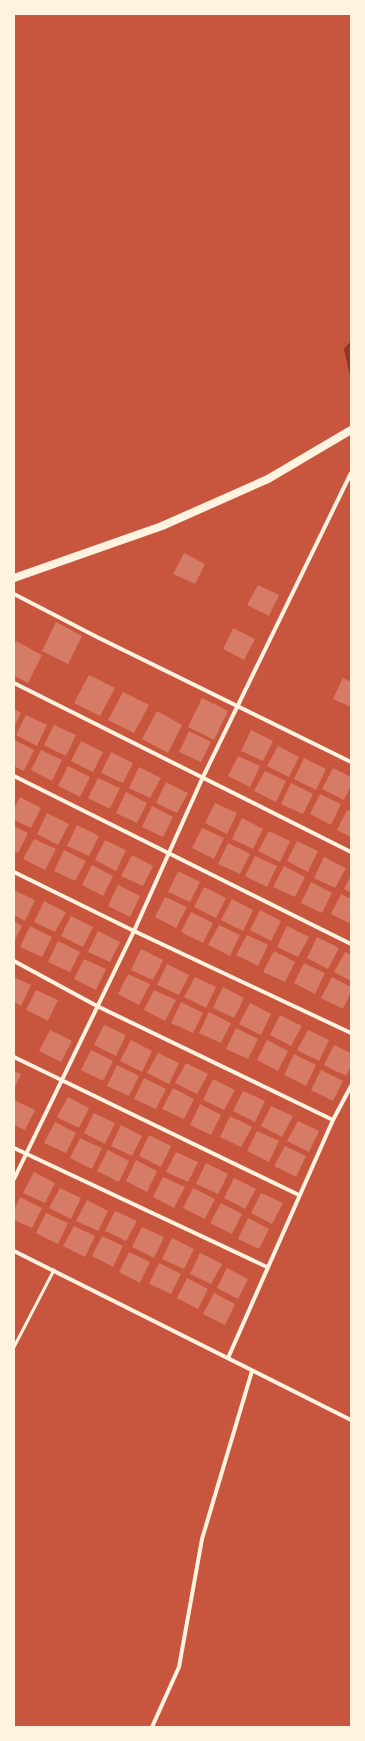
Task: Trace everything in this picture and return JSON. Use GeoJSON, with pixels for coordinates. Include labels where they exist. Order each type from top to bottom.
{"type":"FeatureCollection","features":[{"type":"Feature","properties":{"kind":"main road"},"geometry":{"type":"LineString","coordinates":[[14,578],[169,523],[268,478],[351,430]]}},
{"type":"Feature","properties":{"kind":"street"},"geometry":{"type":"LineString","coordinates":[[14,1179],[134,931],[202,779],[351,473]]}},
{"type":"Feature","properties":{"kind":"street"},"geometry":{"type":"LineString","coordinates":[[14,594],[97,637],[351,762]]}},
{"type":"Feature","properties":{"kind":"street"},"geometry":{"type":"LineString","coordinates":[[14,683],[202,779],[351,852]]}},
{"type":"Feature","properties":{"kind":"street"},"geometry":{"type":"LineString","coordinates":[[14,776],[351,944]]}},
{"type":"Feature","properties":{"kind":"street"},"geometry":{"type":"LineString","coordinates":[[14,872],[134,931],[351,1033]]}},
{"type":"Feature","properties":{"kind":"street"},"geometry":{"type":"LineString","coordinates":[[14,962],[97,1006],[333,1120]]}},
{"type":"Feature","properties":{"kind":"street"},"geometry":{"type":"LineString","coordinates":[[14,1057],[299,1195]]}},
{"type":"Feature","properties":{"kind":"street"},"geometry":{"type":"LineString","coordinates":[[228,1358],[299,1195],[333,1120],[351,1086]]}},
{"type":"Feature","properties":{"kind":"street"},"geometry":{"type":"LineString","coordinates":[[14,1148],[267,1267]]}},
{"type":"Feature","properties":{"kind":"street"},"geometry":{"type":"LineString","coordinates":[[14,1251],[351,1420]]}},
{"type":"Feature","properties":{"kind":"street"},"geometry":{"type":"LineString","coordinates":[[152,1727],[179,1667],[202,1539],[252,1371]]}},
{"type":"Feature","properties":{"kind":"lane"},"geometry":{"type":"LineString","coordinates":[[14,1348],[54,1270]]}},
{"type":"Feature","properties":{"kind":"shaded area"},"geometry":{"type":"Polygon","coordinates":[[[351,341],[351,380],[344,349],[351,341]]]}},
{"type":"Feature","properties":{"kind":"building"},"geometry":{"type":"Polygon","coordinates":[[[184,553],[205,564],[195,584],[173,574],[184,553]]]}},
{"type":"Feature","properties":{"kind":"building"},"geometry":{"type":"Polygon","coordinates":[[[258,585],[279,595],[269,616],[247,605],[258,585]]]}},
{"type":"Feature","properties":{"kind":"building"},"geometry":{"type":"Polygon","coordinates":[[[56,622],[82,636],[68,664],[42,651],[56,622]]]}},
{"type":"Feature","properties":{"kind":"building"},"geometry":{"type":"Polygon","coordinates":[[[233,628],[255,639],[244,660],[223,649],[233,628]]]}},
{"type":"Feature","properties":{"kind":"building"},"geometry":{"type":"Polygon","coordinates":[[[16,641],[42,655],[28,683],[14,676],[14,646],[16,641]]]}},
{"type":"Feature","properties":{"kind":"building"},"geometry":{"type":"Polygon","coordinates":[[[89,675],[115,688],[100,716],[74,703],[89,675]]]}},
{"type":"Feature","properties":{"kind":"building"},"geometry":{"type":"Polygon","coordinates":[[[343,678],[351,682],[351,707],[333,699],[343,678]]]}},
{"type":"Feature","properties":{"kind":"building"},"geometry":{"type":"Polygon","coordinates":[[[123,692],[149,705],[134,733],[108,720],[123,692]]]}},
{"type":"Feature","properties":{"kind":"building"},"geometry":{"type":"Polygon","coordinates":[[[202,698],[228,711],[214,740],[188,727],[202,698]]]}},
{"type":"Feature","properties":{"kind":"building"},"geometry":{"type":"Polygon","coordinates":[[[14,709],[21,713],[14,726],[14,709]]]}},
{"type":"Feature","properties":{"kind":"building"},"geometry":{"type":"Polygon","coordinates":[[[157,711],[182,725],[168,753],[142,739],[157,711]]]}},
{"type":"Feature","properties":{"kind":"building"},"geometry":{"type":"Polygon","coordinates":[[[26,715],[47,725],[37,746],[16,735],[26,715]]]}},
{"type":"Feature","properties":{"kind":"building"},"geometry":{"type":"Polygon","coordinates":[[[54,725],[76,735],[66,756],[44,745],[54,725]]]}},
{"type":"Feature","properties":{"kind":"building"},"geometry":{"type":"Polygon","coordinates":[[[251,730],[273,741],[263,761],[241,751],[251,730]]]}},
{"type":"Feature","properties":{"kind":"building"},"geometry":{"type":"Polygon","coordinates":[[[189,731],[211,742],[201,762],[179,752],[189,731]]]}},
{"type":"Feature","properties":{"kind":"building"},"geometry":{"type":"Polygon","coordinates":[[[14,740],[34,750],[24,771],[14,766],[14,740]]]}},
{"type":"Feature","properties":{"kind":"building"},"geometry":{"type":"Polygon","coordinates":[[[81,741],[103,752],[93,772],[71,761],[81,741]]]}},
{"type":"Feature","properties":{"kind":"building"},"geometry":{"type":"Polygon","coordinates":[[[278,746],[299,757],[289,777],[267,766],[278,746]]]}},
{"type":"Feature","properties":{"kind":"building"},"geometry":{"type":"Polygon","coordinates":[[[41,750],[62,760],[52,781],[31,770],[41,750]]]}},
{"type":"Feature","properties":{"kind":"building"},"geometry":{"type":"Polygon","coordinates":[[[111,752],[133,763],[123,783],[101,773],[111,752]]]}},
{"type":"Feature","properties":{"kind":"building"},"geometry":{"type":"Polygon","coordinates":[[[238,756],[260,766],[250,787],[228,776],[238,756]]]}},
{"type":"Feature","properties":{"kind":"building"},"geometry":{"type":"Polygon","coordinates":[[[304,758],[326,769],[316,790],[294,779],[304,758]]]}},
{"type":"Feature","properties":{"kind":"building"},"geometry":{"type":"Polygon","coordinates":[[[68,766],[90,777],[80,797],[58,786],[68,766]]]}},
{"type":"Feature","properties":{"kind":"building"},"geometry":{"type":"Polygon","coordinates":[[[139,767],[161,778],[150,798],[129,788],[139,767]]]}},
{"type":"Feature","properties":{"kind":"building"},"geometry":{"type":"Polygon","coordinates":[[[333,768],[351,777],[351,786],[344,800],[322,789],[333,768]]]}},
{"type":"Feature","properties":{"kind":"building"},"geometry":{"type":"Polygon","coordinates":[[[265,771],[286,781],[276,802],[254,791],[265,771]]]}},
{"type":"Feature","properties":{"kind":"building"},"geometry":{"type":"Polygon","coordinates":[[[98,778],[120,788],[110,809],[88,798],[98,778]]]}},
{"type":"Feature","properties":{"kind":"building"},"geometry":{"type":"Polygon","coordinates":[[[166,782],[188,793],[177,813],[156,803],[166,782]]]}},
{"type":"Feature","properties":{"kind":"building"},"geometry":{"type":"Polygon","coordinates":[[[291,783],[313,794],[303,814],[281,804],[291,783]]]}},
{"type":"Feature","properties":{"kind":"building"},"geometry":{"type":"Polygon","coordinates":[[[126,792],[147,803],[137,823],[116,813],[126,792]]]}},
{"type":"Feature","properties":{"kind":"building"},"geometry":{"type":"Polygon","coordinates":[[[320,794],[341,804],[331,825],[310,814],[320,794]]]}},
{"type":"Feature","properties":{"kind":"building"},"geometry":{"type":"Polygon","coordinates":[[[20,797],[41,808],[31,828],[14,820],[14,809],[20,797]]]}},
{"type":"Feature","properties":{"kind":"building"},"geometry":{"type":"Polygon","coordinates":[[[215,803],[237,813],[227,834],[205,823],[215,803]]]}},
{"type":"Feature","properties":{"kind":"building"},"geometry":{"type":"Polygon","coordinates":[[[152,806],[173,817],[163,837],[142,827],[152,806]]]}},
{"type":"Feature","properties":{"kind":"building"},"geometry":{"type":"Polygon","coordinates":[[[347,810],[351,812],[351,837],[337,830],[347,810]]]}},
{"type":"Feature","properties":{"kind":"building"},"geometry":{"type":"Polygon","coordinates":[[[47,813],[69,824],[58,845],[37,834],[47,813]]]}},
{"type":"Feature","properties":{"kind":"building"},"geometry":{"type":"Polygon","coordinates":[[[242,818],[263,829],[253,849],[232,839],[242,818]]]}},
{"type":"Feature","properties":{"kind":"building"},"geometry":{"type":"Polygon","coordinates":[[[77,825],[99,836],[89,856],[67,846],[77,825]]]}},
{"type":"Feature","properties":{"kind":"building"},"geometry":{"type":"Polygon","coordinates":[[[14,826],[28,833],[18,853],[14,851],[14,826]]]}},
{"type":"Feature","properties":{"kind":"building"},"geometry":{"type":"Polygon","coordinates":[[[202,828],[224,838],[214,859],[192,848],[202,828]]]}},
{"type":"Feature","properties":{"kind":"building"},"geometry":{"type":"Polygon","coordinates":[[[269,831],[290,841],[280,862],[258,851],[269,831]]]}},
{"type":"Feature","properties":{"kind":"building"},"geometry":{"type":"Polygon","coordinates":[[[34,839],[56,849],[45,870],[23,859],[34,839]]]}},
{"type":"Feature","properties":{"kind":"building"},"geometry":{"type":"Polygon","coordinates":[[[105,840],[126,850],[116,871],[95,860],[105,840]]]}},
{"type":"Feature","properties":{"kind":"building"},"geometry":{"type":"Polygon","coordinates":[[[297,841],[318,851],[308,872],[287,861],[297,841]]]}},
{"type":"Feature","properties":{"kind":"building"},"geometry":{"type":"Polygon","coordinates":[[[228,843],[250,854],[240,874],[218,864],[228,843]]]}},
{"type":"Feature","properties":{"kind":"building"},"geometry":{"type":"Polygon","coordinates":[[[64,850],[86,861],[75,881],[54,871],[64,850]]]}},
{"type":"Feature","properties":{"kind":"building"},"geometry":{"type":"Polygon","coordinates":[[[132,855],[153,866],[143,886],[121,876],[132,855]]]}},
{"type":"Feature","properties":{"kind":"building"},"geometry":{"type":"Polygon","coordinates":[[[255,856],[277,866],[267,887],[245,876],[255,856]]]}},
{"type":"Feature","properties":{"kind":"building"},"geometry":{"type":"Polygon","coordinates":[[[324,857],[346,868],[335,888],[314,878],[324,857]]]}},
{"type":"Feature","properties":{"kind":"building"},"geometry":{"type":"Polygon","coordinates":[[[92,865],[113,876],[103,896],[82,885],[92,865]]]}},
{"type":"Feature","properties":{"kind":"building"},"geometry":{"type":"Polygon","coordinates":[[[284,866],[305,877],[295,897],[273,887],[284,866]]]}},
{"type":"Feature","properties":{"kind":"building"},"geometry":{"type":"Polygon","coordinates":[[[178,871],[200,882],[190,902],[168,892],[178,871]]]}},
{"type":"Feature","properties":{"kind":"building"},"geometry":{"type":"Polygon","coordinates":[[[351,875],[351,893],[344,889],[351,875]]]}},
{"type":"Feature","properties":{"kind":"building"},"geometry":{"type":"Polygon","coordinates":[[[311,882],[332,893],[322,913],[301,903],[311,882]]]}},
{"type":"Feature","properties":{"kind":"building"},"geometry":{"type":"Polygon","coordinates":[[[118,885],[140,896],[130,917],[108,906],[118,885]]]}},
{"type":"Feature","properties":{"kind":"building"},"geometry":{"type":"Polygon","coordinates":[[[204,887],[226,898],[216,918],[194,907],[204,887]]]}},
{"type":"Feature","properties":{"kind":"building"},"geometry":{"type":"Polygon","coordinates":[[[14,890],[35,900],[25,921],[14,915],[14,890]]]}},
{"type":"Feature","properties":{"kind":"building"},"geometry":{"type":"Polygon","coordinates":[[[341,894],[351,899],[351,924],[331,914],[341,894]]]}},
{"type":"Feature","properties":{"kind":"building"},"geometry":{"type":"Polygon","coordinates":[[[165,897],[187,907],[176,928],[155,917],[165,897]]]}},
{"type":"Feature","properties":{"kind":"building"},"geometry":{"type":"Polygon","coordinates":[[[232,899],[253,910],[243,931],[221,920],[232,899]]]}},
{"type":"Feature","properties":{"kind":"building"},"geometry":{"type":"Polygon","coordinates":[[[44,901],[66,912],[55,932],[34,922],[44,901]]]}},
{"type":"Feature","properties":{"kind":"building"},"geometry":{"type":"Polygon","coordinates":[[[260,910],[281,921],[271,941],[250,930],[260,910]]]}},
{"type":"Feature","properties":{"kind":"building"},"geometry":{"type":"Polygon","coordinates":[[[191,912],[213,923],[203,943],[181,932],[191,912]]]}},
{"type":"Feature","properties":{"kind":"building"},"geometry":{"type":"Polygon","coordinates":[[[71,916],[93,927],[83,947],[61,936],[71,916]]]}},
{"type":"Feature","properties":{"kind":"building"},"geometry":{"type":"Polygon","coordinates":[[[14,921],[22,926],[14,942],[14,921]]]}},
{"type":"Feature","properties":{"kind":"building"},"geometry":{"type":"Polygon","coordinates":[[[219,925],[240,935],[230,956],[208,945],[219,925]]]}},
{"type":"Feature","properties":{"kind":"building"},"geometry":{"type":"Polygon","coordinates":[[[30,926],[52,937],[42,957],[20,947],[30,926]]]}},
{"type":"Feature","properties":{"kind":"building"},"geometry":{"type":"Polygon","coordinates":[[[287,926],[309,937],[298,957],[277,947],[287,926]]]}},
{"type":"Feature","properties":{"kind":"building"},"geometry":{"type":"Polygon","coordinates":[[[98,931],[120,942],[110,962],[88,952],[98,931]]]}},
{"type":"Feature","properties":{"kind":"building"},"geometry":{"type":"Polygon","coordinates":[[[247,935],[268,945],[258,966],[236,955],[247,935]]]}},
{"type":"Feature","properties":{"kind":"building"},"geometry":{"type":"Polygon","coordinates":[[[317,937],[339,948],[328,969],[307,958],[317,937]]]}},
{"type":"Feature","properties":{"kind":"building"},"geometry":{"type":"Polygon","coordinates":[[[58,941],[80,952],[70,972],[48,962],[58,941]]]}},
{"type":"Feature","properties":{"kind":"building"},"geometry":{"type":"Polygon","coordinates":[[[141,949],[163,960],[153,980],[131,970],[141,949]]]}},
{"type":"Feature","properties":{"kind":"building"},"geometry":{"type":"Polygon","coordinates":[[[274,951],[295,962],[285,982],[263,972],[274,951]]]}},
{"type":"Feature","properties":{"kind":"building"},"geometry":{"type":"Polygon","coordinates":[[[345,952],[351,955],[351,981],[334,972],[345,952]]]}},
{"type":"Feature","properties":{"kind":"building"},"geometry":{"type":"Polygon","coordinates":[[[84,959],[106,969],[96,990],[74,979],[84,959]]]}},
{"type":"Feature","properties":{"kind":"building"},"geometry":{"type":"Polygon","coordinates":[[[304,963],[325,973],[315,994],[294,983],[304,963]]]}},
{"type":"Feature","properties":{"kind":"building"},"geometry":{"type":"Polygon","coordinates":[[[167,964],[189,975],[179,995],[157,985],[167,964]]]}},
{"type":"Feature","properties":{"kind":"building"},"geometry":{"type":"Polygon","coordinates":[[[128,974],[150,984],[139,1005],[118,994],[128,974]]]}},
{"type":"Feature","properties":{"kind":"building"},"geometry":{"type":"Polygon","coordinates":[[[14,977],[31,985],[21,1006],[14,1002],[14,977]]]}},
{"type":"Feature","properties":{"kind":"building"},"geometry":{"type":"Polygon","coordinates":[[[195,977],[216,987],[206,1008],[184,997],[195,977]]]}},
{"type":"Feature","properties":{"kind":"building"},"geometry":{"type":"Polygon","coordinates":[[[332,977],[351,987],[351,992],[343,1009],[321,998],[332,977]]]}},
{"type":"Feature","properties":{"kind":"building"},"geometry":{"type":"Polygon","coordinates":[[[223,987],[244,998],[234,1018],[213,1008],[223,987]]]}},
{"type":"Feature","properties":{"kind":"building"},"geometry":{"type":"Polygon","coordinates":[[[36,990],[58,1000],[48,1021],[26,1010],[36,990]]]}},
{"type":"Feature","properties":{"kind":"building"},"geometry":{"type":"Polygon","coordinates":[[[154,990],[176,1000],[165,1021],[144,1010],[154,990]]]}},
{"type":"Feature","properties":{"kind":"building"},"geometry":{"type":"Polygon","coordinates":[[[181,1002],[203,1013],[193,1033],[171,1023],[181,1002]]]}},
{"type":"Feature","properties":{"kind":"building"},"geometry":{"type":"Polygon","coordinates":[[[250,1003],[271,1014],[261,1035],[239,1024],[250,1003]]]}},
{"type":"Feature","properties":{"kind":"building"},"geometry":{"type":"Polygon","coordinates":[[[209,1012],[231,1023],[221,1043],[199,1033],[209,1012]]]}},
{"type":"Feature","properties":{"kind":"building"},"geometry":{"type":"Polygon","coordinates":[[[280,1015],[302,1026],[291,1046],[270,1035],[280,1015]]]}},
{"type":"Feature","properties":{"kind":"building"},"geometry":{"type":"Polygon","coordinates":[[[104,1025],[126,1035],[116,1056],[94,1045],[104,1025]]]}},
{"type":"Feature","properties":{"kind":"building"},"geometry":{"type":"Polygon","coordinates":[[[236,1028],[258,1039],[248,1059],[226,1049],[236,1028]]]}},
{"type":"Feature","properties":{"kind":"building"},"geometry":{"type":"Polygon","coordinates":[[[50,1030],[72,1041],[61,1062],[39,1051],[50,1030]]]}},
{"type":"Feature","properties":{"kind":"building"},"geometry":{"type":"Polygon","coordinates":[[[308,1030],[329,1040],[319,1061],[297,1050],[308,1030]]]}},
{"type":"Feature","properties":{"kind":"building"},"geometry":{"type":"Polygon","coordinates":[[[131,1040],[152,1051],[142,1072],[120,1061],[131,1040]]]}},
{"type":"Feature","properties":{"kind":"building"},"geometry":{"type":"Polygon","coordinates":[[[267,1040],[288,1051],[278,1071],[257,1060],[267,1040]]]}},
{"type":"Feature","properties":{"kind":"building"},"geometry":{"type":"Polygon","coordinates":[[[334,1045],[351,1053],[351,1066],[346,1076],[324,1065],[334,1045]]]}},
{"type":"Feature","properties":{"kind":"building"},"geometry":{"type":"Polygon","coordinates":[[[91,1050],[113,1061],[103,1081],[81,1070],[91,1050]]]}},
{"type":"Feature","properties":{"kind":"building"},"geometry":{"type":"Polygon","coordinates":[[[158,1053],[179,1063],[169,1084],[147,1073],[158,1053]]]}},
{"type":"Feature","properties":{"kind":"building"},"geometry":{"type":"Polygon","coordinates":[[[294,1054],[316,1065],[306,1086],[284,1075],[294,1054]]]}},
{"type":"Feature","properties":{"kind":"building"},"geometry":{"type":"Polygon","coordinates":[[[186,1063],[208,1074],[197,1094],[175,1083],[186,1063]]]}},
{"type":"Feature","properties":{"kind":"building"},"geometry":{"type":"Polygon","coordinates":[[[117,1065],[139,1076],[129,1096],[107,1086],[117,1065]]]}},
{"type":"Feature","properties":{"kind":"building"},"geometry":{"type":"Polygon","coordinates":[[[321,1070],[343,1081],[333,1101],[311,1090],[321,1070]]]}},
{"type":"Feature","properties":{"kind":"building"},"geometry":{"type":"Polygon","coordinates":[[[14,1071],[21,1074],[14,1089],[14,1071]]]}},
{"type":"Feature","properties":{"kind":"building"},"geometry":{"type":"Polygon","coordinates":[[[144,1078],[166,1089],[156,1109],[134,1099],[144,1078]]]}},
{"type":"Feature","properties":{"kind":"building"},"geometry":{"type":"Polygon","coordinates":[[[213,1079],[235,1090],[224,1110],[203,1100],[213,1079]]]}},
{"type":"Feature","properties":{"kind":"building"},"geometry":{"type":"Polygon","coordinates":[[[173,1088],[194,1099],[184,1119],[162,1109],[173,1088]]]}},
{"type":"Feature","properties":{"kind":"building"},"geometry":{"type":"Polygon","coordinates":[[[243,1091],[265,1101],[255,1122],[233,1111],[243,1091]]]}},
{"type":"Feature","properties":{"kind":"building"},"geometry":{"type":"Polygon","coordinates":[[[68,1097],[89,1108],[79,1128],[57,1117],[68,1097]]]}},
{"type":"Feature","properties":{"kind":"building"},"geometry":{"type":"Polygon","coordinates":[[[14,1100],[35,1110],[25,1130],[14,1125],[14,1100]]]}},
{"type":"Feature","properties":{"kind":"building"},"geometry":{"type":"Polygon","coordinates":[[[200,1104],[221,1115],[211,1135],[190,1125],[200,1104]]]}},
{"type":"Feature","properties":{"kind":"building"},"geometry":{"type":"Polygon","coordinates":[[[271,1106],[293,1116],[282,1137],[261,1126],[271,1106]]]}},
{"type":"Feature","properties":{"kind":"building"},"geometry":{"type":"Polygon","coordinates":[[[94,1113],[115,1123],[105,1144],[84,1133],[94,1113]]]}},
{"type":"Feature","properties":{"kind":"building"},"geometry":{"type":"Polygon","coordinates":[[[230,1116],[252,1127],[241,1147],[220,1137],[230,1116]]]}},
{"type":"Feature","properties":{"kind":"building"},"geometry":{"type":"Polygon","coordinates":[[[298,1121],[319,1131],[309,1152],[287,1141],[298,1121]]]}},
{"type":"Feature","properties":{"kind":"building"},"geometry":{"type":"Polygon","coordinates":[[[55,1122],[76,1133],[66,1153],[44,1143],[55,1122]]]}},
{"type":"Feature","properties":{"kind":"building"},"geometry":{"type":"Polygon","coordinates":[[[121,1125],[142,1136],[132,1156],[111,1146],[121,1125]]]}},
{"type":"Feature","properties":{"kind":"building"},"geometry":{"type":"Polygon","coordinates":[[[257,1131],[279,1141],[269,1162],[247,1151],[257,1131]]]}},
{"type":"Feature","properties":{"kind":"building"},"geometry":{"type":"Polygon","coordinates":[[[149,1135],[171,1146],[161,1167],[139,1156],[149,1135]]]}},
{"type":"Feature","properties":{"kind":"building"},"geometry":{"type":"Polygon","coordinates":[[[80,1138],[102,1148],[92,1169],[70,1158],[80,1138]]]}},
{"type":"Feature","properties":{"kind":"building"},"geometry":{"type":"Polygon","coordinates":[[[285,1146],[306,1156],[296,1177],[274,1166],[285,1146]]]}},
{"type":"Feature","properties":{"kind":"building"},"geometry":{"type":"Polygon","coordinates":[[[108,1150],[129,1161],[119,1182],[97,1171],[108,1150]]]}},
{"type":"Feature","properties":{"kind":"building"},"geometry":{"type":"Polygon","coordinates":[[[176,1152],[198,1162],[188,1182],[166,1172],[176,1152]]]}},
{"type":"Feature","properties":{"kind":"building"},"geometry":{"type":"Polygon","coordinates":[[[136,1160],[157,1171],[147,1192],[126,1181],[136,1160]]]}},
{"type":"Feature","properties":{"kind":"building"},"geometry":{"type":"Polygon","coordinates":[[[206,1163],[228,1174],[218,1194],[196,1184],[206,1163]]]}},
{"type":"Feature","properties":{"kind":"building"},"geometry":{"type":"Polygon","coordinates":[[[34,1172],[55,1183],[45,1203],[23,1193],[34,1172]]]}},
{"type":"Feature","properties":{"kind":"building"},"geometry":{"type":"Polygon","coordinates":[[[163,1177],[185,1187],[174,1208],[153,1197],[163,1177]]]}},
{"type":"Feature","properties":{"kind":"building"},"geometry":{"type":"Polygon","coordinates":[[[234,1178],[256,1189],[245,1209],[224,1198],[234,1178]]]}},
{"type":"Feature","properties":{"kind":"building"},"geometry":{"type":"Polygon","coordinates":[[[60,1188],[81,1198],[71,1219],[49,1208],[60,1188]]]}},
{"type":"Feature","properties":{"kind":"building"},"geometry":{"type":"Polygon","coordinates":[[[193,1188],[215,1199],[205,1219],[183,1208],[193,1188]]]}},
{"type":"Feature","properties":{"kind":"building"},"geometry":{"type":"Polygon","coordinates":[[[261,1193],[283,1203],[272,1224],[251,1213],[261,1193]]]}},
{"type":"Feature","properties":{"kind":"building"},"geometry":{"type":"Polygon","coordinates":[[[20,1197],[42,1208],[32,1228],[14,1220],[14,1210],[20,1197]]]}},
{"type":"Feature","properties":{"kind":"building"},"geometry":{"type":"Polygon","coordinates":[[[87,1200],[108,1211],[98,1231],[76,1221],[87,1200]]]}},
{"type":"Feature","properties":{"kind":"building"},"geometry":{"type":"Polygon","coordinates":[[[221,1203],[242,1214],[232,1234],[210,1223],[221,1203]]]}},
{"type":"Feature","properties":{"kind":"building"},"geometry":{"type":"Polygon","coordinates":[[[115,1211],[137,1221],[126,1241],[105,1231],[115,1211]]]}},
{"type":"Feature","properties":{"kind":"building"},"geometry":{"type":"Polygon","coordinates":[[[46,1213],[68,1223],[58,1244],[36,1233],[46,1213]]]}},
{"type":"Feature","properties":{"kind":"building"},"geometry":{"type":"Polygon","coordinates":[[[248,1218],[269,1229],[259,1249],[238,1239],[248,1218]]]}},
{"type":"Feature","properties":{"kind":"building"},"geometry":{"type":"Polygon","coordinates":[[[74,1226],[95,1236],[85,1257],[63,1246],[74,1226]]]}},
{"type":"Feature","properties":{"kind":"building"},"geometry":{"type":"Polygon","coordinates":[[[142,1227],[164,1237],[154,1258],[132,1247],[142,1227]]]}},
{"type":"Feature","properties":{"kind":"building"},"geometry":{"type":"Polygon","coordinates":[[[102,1236],[123,1246],[113,1267],[92,1256],[102,1236]]]}},
{"type":"Feature","properties":{"kind":"building"},"geometry":{"type":"Polygon","coordinates":[[[172,1238],[194,1249],[184,1269],[162,1259],[172,1238]]]}},
{"type":"Feature","properties":{"kind":"building"},"geometry":{"type":"Polygon","coordinates":[[[129,1252],[150,1262],[140,1283],[119,1272],[129,1252]]]}},
{"type":"Feature","properties":{"kind":"building"},"geometry":{"type":"Polygon","coordinates":[[[200,1253],[222,1264],[211,1284],[190,1274],[200,1253]]]}},
{"type":"Feature","properties":{"kind":"building"},"geometry":{"type":"Polygon","coordinates":[[[159,1263],[181,1274],[171,1294],[149,1284],[159,1263]]]}},
{"type":"Feature","properties":{"kind":"building"},"geometry":{"type":"Polygon","coordinates":[[[227,1268],[248,1279],[238,1299],[217,1288],[227,1268]]]}},
{"type":"Feature","properties":{"kind":"building"},"geometry":{"type":"Polygon","coordinates":[[[187,1278],[208,1289],[198,1309],[177,1298],[187,1278]]]}},
{"type":"Feature","properties":{"kind":"building"},"geometry":{"type":"Polygon","coordinates":[[[214,1293],[235,1304],[225,1325],[203,1314],[214,1293]]]}}]}
